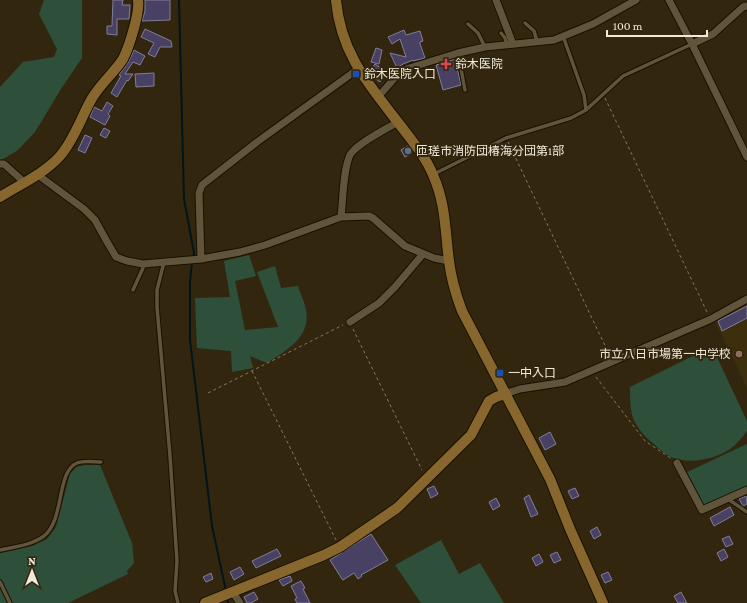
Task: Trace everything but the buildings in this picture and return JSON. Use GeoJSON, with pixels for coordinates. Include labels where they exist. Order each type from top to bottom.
{"type":"FeatureCollection","features":[{"type":"Feature","properties":{"kind":"street"},"geometry":{"type":"LineString","coordinates":[[0,197],[38,175],[62,153],[74,135],[92,98],[123,58],[137,15],[138,0]]}},
{"type":"Feature","properties":{"kind":"street"},"geometry":{"type":"LineString","coordinates":[[336,0],[337,14],[342,36],[358,69],[423,156],[433,174],[443,207],[447,232],[449,261],[455,292],[462,311],[550,479],[570,529],[603,603]]}},
{"type":"Feature","properties":{"kind":"street"},"geometry":{"type":"LineString","coordinates":[[496,0],[510,44]]}},
{"type":"Feature","properties":{"kind":"street"},"geometry":{"type":"LineString","coordinates":[[378,97],[398,73],[484,46],[554,40],[594,24],[636,0]]}},
{"type":"Feature","properties":{"kind":"street"},"geometry":{"type":"LineString","coordinates":[[669,0],[747,157]]}},
{"type":"Feature","properties":{"kind":"street"},"geometry":{"type":"LineString","coordinates":[[692,44],[714,34],[743,7],[747,6]]}},
{"type":"Feature","properties":{"kind":"street"},"geometry":{"type":"LineString","coordinates":[[201,259],[199,193],[202,185],[257,142],[358,69]]}},
{"type":"Feature","properties":{"kind":"street"},"geometry":{"type":"LineString","coordinates":[[341,217],[346,172],[350,154],[363,143],[398,122]]}},
{"type":"Feature","properties":{"kind":"street"},"geometry":{"type":"LineString","coordinates":[[0,164],[4,164],[24,182]]}},
{"type":"Feature","properties":{"kind":"street"},"geometry":{"type":"LineString","coordinates":[[38,175],[84,209],[96,220],[116,257],[127,261],[143,264],[201,259],[240,252],[265,245],[341,217],[369,216],[405,246],[423,254],[449,261]]}},
{"type":"Feature","properties":{"kind":"street"},"geometry":{"type":"LineString","coordinates":[[350,322],[379,303],[395,287],[423,254]]}},
{"type":"Feature","properties":{"kind":"street"},"geometry":{"type":"LineString","coordinates":[[205,603],[324,555],[340,547],[397,508],[471,435],[489,401],[496,396],[560,383],[711,319],[747,299]]}},
{"type":"Feature","properties":{"kind":"street"},"geometry":{"type":"LineString","coordinates":[[677,463],[702,510],[747,490]]}},
{"type":"Feature","properties":{"kind":"street"},"geometry":{"type":"LineString","coordinates":[[232,591],[240,603]]}},
{"type":"Feature","properties":{"kind":"lane"},"geometry":{"type":"LineString","coordinates":[[525,22],[534,31],[538,41]]}},
{"type":"Feature","properties":{"kind":"lane"},"geometry":{"type":"LineString","coordinates":[[468,24],[478,33],[484,46]]}},
{"type":"Feature","properties":{"kind":"lane"},"geometry":{"type":"LineString","coordinates":[[501,33],[510,44]]}},
{"type":"Feature","properties":{"kind":"lane"},"geometry":{"type":"LineString","coordinates":[[563,36],[584,95],[586,110]]}},
{"type":"Feature","properties":{"kind":"lane"},"geometry":{"type":"LineString","coordinates":[[433,174],[506,138],[571,118],[586,110],[623,76],[692,44]]}},
{"type":"Feature","properties":{"kind":"lane"},"geometry":{"type":"LineString","coordinates":[[458,53],[465,90]]}},
{"type":"Feature","properties":{"kind":"lane"},"geometry":{"type":"LineString","coordinates":[[164,262],[157,290],[157,307],[170,456],[177,561],[175,591],[178,603]]}},
{"type":"Feature","properties":{"kind":"lane"},"geometry":{"type":"LineString","coordinates":[[133,290],[143,268],[143,264]]}},
{"type":"Feature","properties":{"kind":"lane"},"geometry":{"type":"LineString","coordinates":[[0,550],[29,544],[43,537],[53,527],[66,476],[70,468],[77,463],[101,462]]}},
{"type":"Feature","properties":{"kind":"lane"},"geometry":{"type":"LineString","coordinates":[[727,499],[747,512]]}},
{"type":"Feature","properties":{"kind":"lane"},"geometry":{"type":"LineString","coordinates":[[0,582],[10,603]]}},
{"type":"Feature","properties":{"kind":"path"},"geometry":{"type":"LineString","coordinates":[[603,94],[711,319]]}},
{"type":"Feature","properties":{"kind":"path"},"geometry":{"type":"LineString","coordinates":[[506,138],[613,361]]}},
{"type":"Feature","properties":{"kind":"path"},"geometry":{"type":"LineString","coordinates":[[208,393],[251,370],[350,322],[427,479]]}},
{"type":"Feature","properties":{"kind":"path"},"geometry":{"type":"LineString","coordinates":[[251,370],[340,547]]}},
{"type":"Feature","properties":{"kind":"path"},"geometry":{"type":"LineString","coordinates":[[591,370],[645,441],[677,463]]}},
{"type":"Feature","properties":{"kind":"shaded area","name":"市立八日市場第一中学校"},"geometry":{"type":"Polygon","coordinates":[[[747,305],[747,388],[715,321],[747,305]]]}},
{"type":"Feature","properties":{"kind":"green space"},"geometry":{"type":"Polygon","coordinates":[[[44,0],[82,0],[82,58],[35,132],[18,150],[0,161],[0,87],[23,62],[54,57],[57,49],[39,14],[44,0]]]}},
{"type":"Feature","properties":{"kind":"green space"},"geometry":{"type":"Polygon","coordinates":[[[249,255],[256,276],[235,281],[245,330],[278,327],[257,272],[275,266],[281,288],[298,286],[305,307],[307,319],[305,328],[296,342],[282,353],[267,363],[250,356],[253,368],[232,372],[231,351],[197,348],[195,298],[230,297],[224,261],[249,255]]]}},
{"type":"Feature","properties":{"kind":"green space"},"geometry":{"type":"Polygon","coordinates":[[[703,351],[714,351],[747,421],[747,431],[733,447],[724,453],[702,460],[686,461],[671,457],[662,451],[638,428],[632,415],[630,405],[630,387],[703,351]]]}},
{"type":"Feature","properties":{"kind":"green space"},"geometry":{"type":"Polygon","coordinates":[[[747,444],[747,486],[705,507],[687,472],[747,444]]]}},
{"type":"Feature","properties":{"kind":"green space"},"geometry":{"type":"Polygon","coordinates":[[[85,465],[100,465],[132,543],[134,563],[127,571],[128,574],[68,603],[0,603],[0,553],[32,546],[47,539],[56,527],[70,474],[76,467],[85,465]]]}},
{"type":"Feature","properties":{"kind":"green space"},"geometry":{"type":"Polygon","coordinates":[[[441,540],[459,574],[480,563],[504,603],[421,603],[395,565],[441,540]]]}},
{"type":"Feature","properties":{"kind":"waterway"},"geometry":{"type":"LineString","coordinates":[[179,0],[184,199],[194,253],[193,258]]}},
{"type":"Feature","properties":{"kind":"waterway"},"geometry":{"type":"LineString","coordinates":[[192,262],[190,282],[190,340],[212,526],[226,591]]}},
{"type":"Feature","properties":{"kind":"waterway"},"geometry":{"type":"LineString","coordinates":[[227,597],[228,603]]}},
{"type":"Feature","properties":{"kind":"place","name":"鈴木医院"},"geometry":{"type":"Point","coordinates":[446,64]}},
{"type":"Feature","properties":{"kind":"place","name":"鈴木医院入口"},"geometry":{"type":"Point","coordinates":[356,74]}},
{"type":"Feature","properties":{"kind":"place","name":"匝瑳市消防団椿海分団第1部"},"geometry":{"type":"Point","coordinates":[408,151]}},
{"type":"Feature","properties":{"kind":"place","name":"市立八日市場第一中学校"},"geometry":{"type":"Point","coordinates":[739,354]}},
{"type":"Feature","properties":{"kind":"place","name":"一中入口"},"geometry":{"type":"Point","coordinates":[500,373]}}]}
